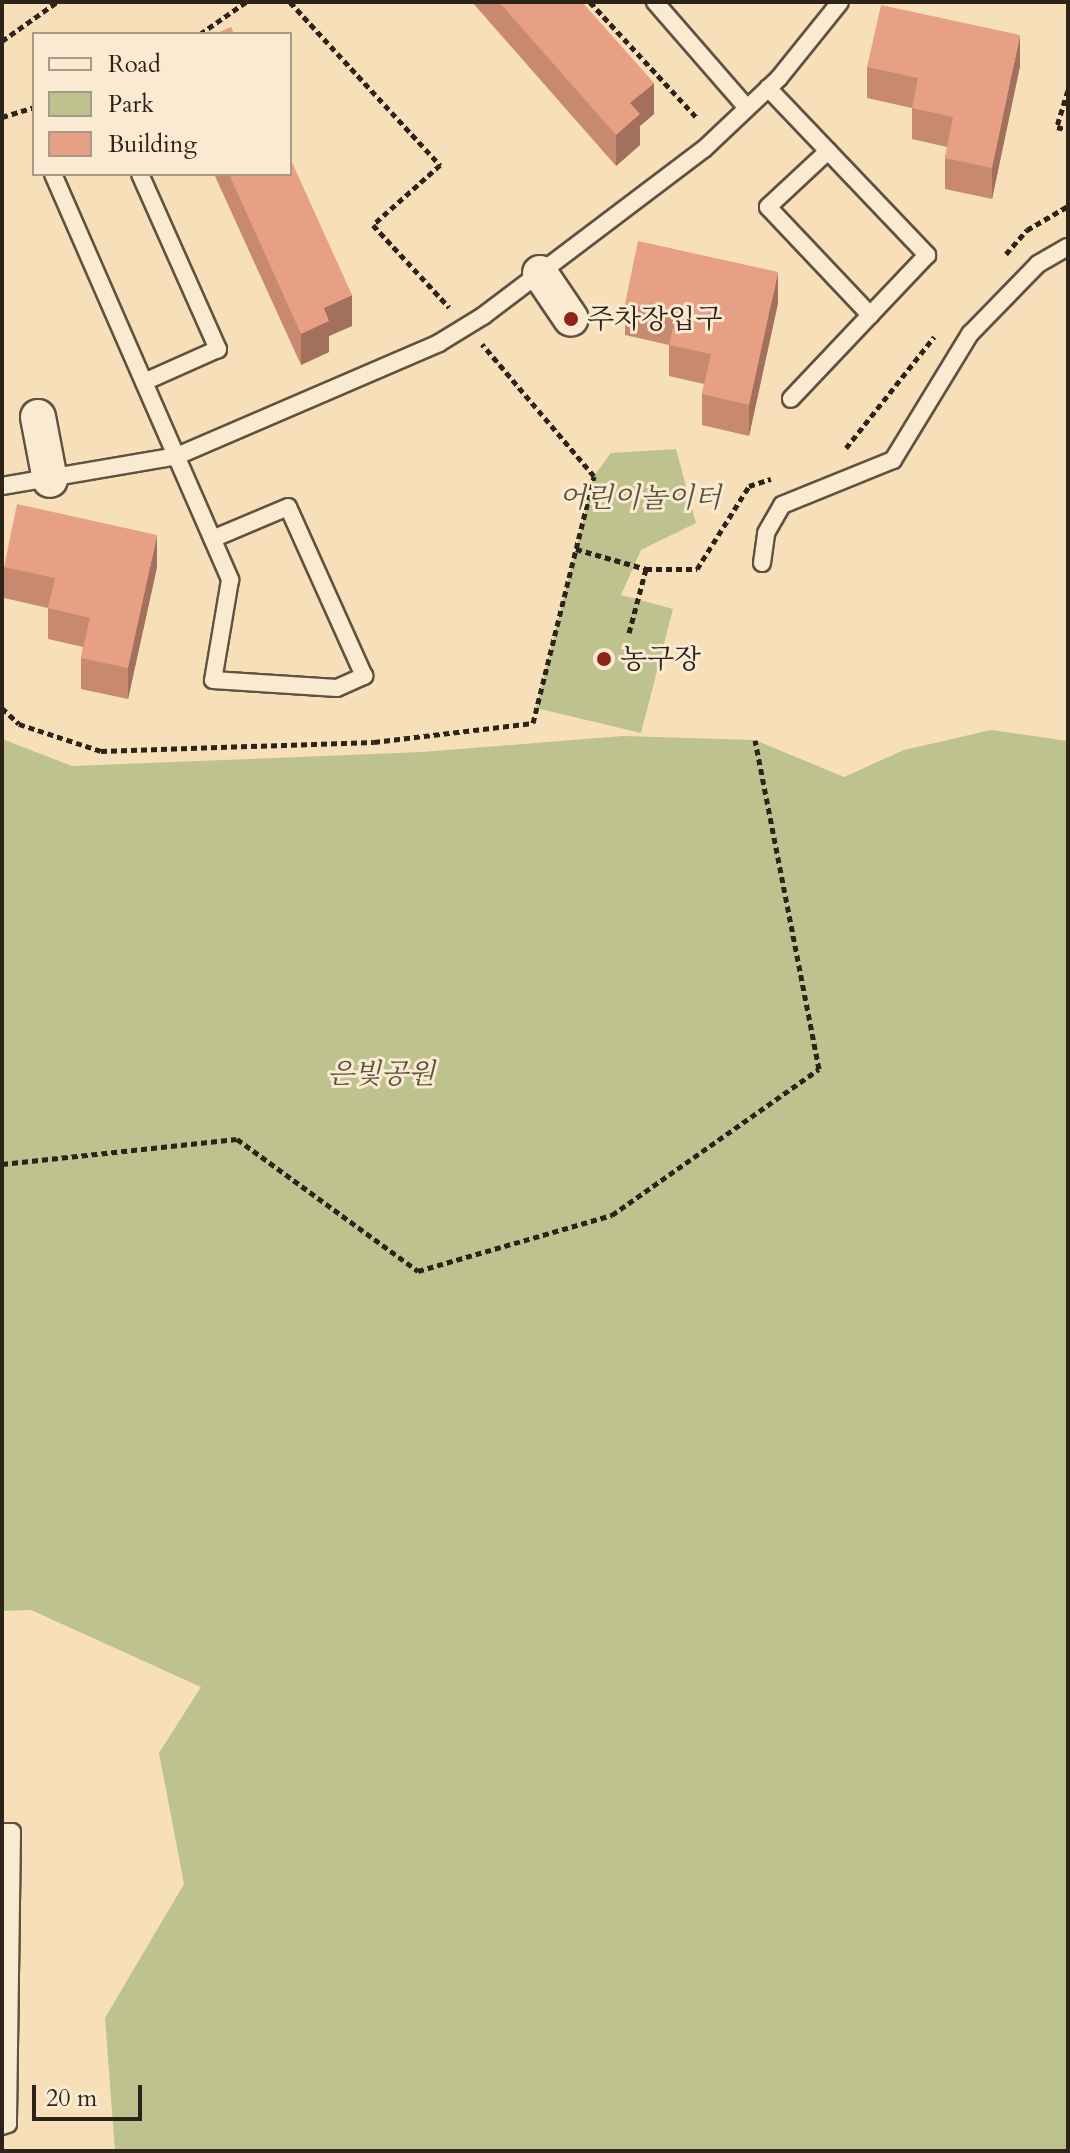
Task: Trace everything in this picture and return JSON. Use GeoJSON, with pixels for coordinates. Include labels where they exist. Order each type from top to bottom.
{"type":"FeatureCollection","features":[{"type":"Feature","properties":{"kind":"street"},"geometry":{"type":"LineString","coordinates":[[540,273],[571,319]]}},
{"type":"Feature","properties":{"kind":"street"},"geometry":{"type":"LineString","coordinates":[[38,417],[50,480]]}},
{"type":"Feature","properties":{"kind":"lane"},"geometry":{"type":"LineString","coordinates":[[655,2],[747,108]]}},
{"type":"Feature","properties":{"kind":"lane"},"geometry":{"type":"LineString","coordinates":[[2,486],[177,456],[297,407],[467,326],[715,138],[768,88],[840,2]]}},
{"type":"Feature","properties":{"kind":"lane"},"geometry":{"type":"LineString","coordinates":[[768,88],[927,255],[791,399]]}},
{"type":"Feature","properties":{"kind":"lane"},"geometry":{"type":"LineString","coordinates":[[828,151],[768,207],[870,315]]}},
{"type":"Feature","properties":{"kind":"lane"},"geometry":{"type":"LineString","coordinates":[[54,176],[177,456],[212,539],[230,580],[213,680],[337,688],[364,676],[288,507],[212,539]]}},
{"type":"Feature","properties":{"kind":"lane"},"geometry":{"type":"LineString","coordinates":[[141,176],[218,349],[144,382]]}},
{"type":"Feature","properties":{"kind":"lane"},"geometry":{"type":"LineString","coordinates":[[762,563],[766,533],[782,505],[893,460],[970,334],[1038,264],[1068,253]]}},
{"type":"Feature","properties":{"kind":"lane"},"geometry":{"type":"LineString","coordinates":[[2,1832],[12,1832],[8,2124],[2,2126]]}},
{"type":"Feature","properties":{"kind":"path"},"geometry":{"type":"LineString","coordinates":[[2,41],[57,2]]}},
{"type":"Feature","properties":{"kind":"path"},"geometry":{"type":"LineString","coordinates":[[203,32],[246,2]]}},
{"type":"Feature","properties":{"kind":"path"},"geometry":{"type":"LineString","coordinates":[[2,708],[19,724],[101,751],[374,742],[533,723],[594,476],[467,326],[373,225],[440,165],[290,2]]}},
{"type":"Feature","properties":{"kind":"path"},"geometry":{"type":"LineString","coordinates":[[590,2],[715,138]]}},
{"type":"Feature","properties":{"kind":"path"},"geometry":{"type":"LineString","coordinates":[[1068,90],[1057,127],[1068,130]]}},
{"type":"Feature","properties":{"kind":"path"},"geometry":{"type":"LineString","coordinates":[[2,117],[32,108]]}},
{"type":"Feature","properties":{"kind":"path"},"geometry":{"type":"LineString","coordinates":[[1001,261],[1027,230],[1068,206]]}},
{"type":"Feature","properties":{"kind":"path"},"geometry":{"type":"LineString","coordinates":[[840,451],[850,445],[944,327]]}},
{"type":"Feature","properties":{"kind":"path"},"geometry":{"type":"LineString","coordinates":[[576,549],[646,569],[697,569],[749,486],[777,477]]}},
{"type":"Feature","properties":{"kind":"path"},"geometry":{"type":"LineString","coordinates":[[629,633],[646,569]]}},
{"type":"Feature","properties":{"kind":"path"},"geometry":{"type":"LineString","coordinates":[[2,1164],[237,1139],[418,1271],[612,1215],[819,1069],[755,740]]}},
{"type":"Feature","properties":{"kind":"green space","name":"어린이놀이터"},"geometry":{"type":"Polygon","coordinates":[[[676,449],[696,523],[641,550],[621,595],[673,609],[641,733],[536,708],[594,476],[611,453],[676,449]]]}},
{"type":"Feature","properties":{"kind":"green space","name":"은빛공원"},"geometry":{"type":"Polygon","coordinates":[[[991,730],[1068,741],[1068,2151],[115,2151],[105,2018],[184,1884],[159,1753],[201,1687],[31,1610],[2,1611],[2,739],[72,766],[422,752],[623,736],[755,740],[844,777],[904,750],[991,730]]]}},
{"type":"Feature","properties":{"kind":"building"},"geometry":{"type":"Polygon","coordinates":[[[499,2],[582,2],[654,83],[630,103],[640,114],[616,135],[499,2]]]}},
{"type":"Feature","properties":{"kind":"building"},"geometry":{"type":"Polygon","coordinates":[[[881,5],[1020,35],[992,168],[945,158],[953,117],[912,108],[918,78],[867,67],[881,5]]]}},
{"type":"Feature","properties":{"kind":"building"},"geometry":{"type":"Polygon","coordinates":[[[292,162],[352,295],[324,308],[329,321],[301,334],[230,176],[292,176],[292,162]]]}},
{"type":"Feature","properties":{"kind":"building"},"geometry":{"type":"Polygon","coordinates":[[[638,241],[778,272],[749,405],[702,394],[711,354],[669,345],[676,315],[625,304],[638,241]]]}},
{"type":"Feature","properties":{"kind":"building"},"geometry":{"type":"Polygon","coordinates":[[[17,504],[157,535],[128,668],[81,658],[90,618],[48,608],[55,578],[4,567],[17,504]]]}},
{"type":"Feature","properties":{"kind":"place","name":"주차장입구"},"geometry":{"type":"Point","coordinates":[571,319]}},
{"type":"Feature","properties":{"kind":"place","name":"농구장"},"geometry":{"type":"Point","coordinates":[604,659]}}]}
